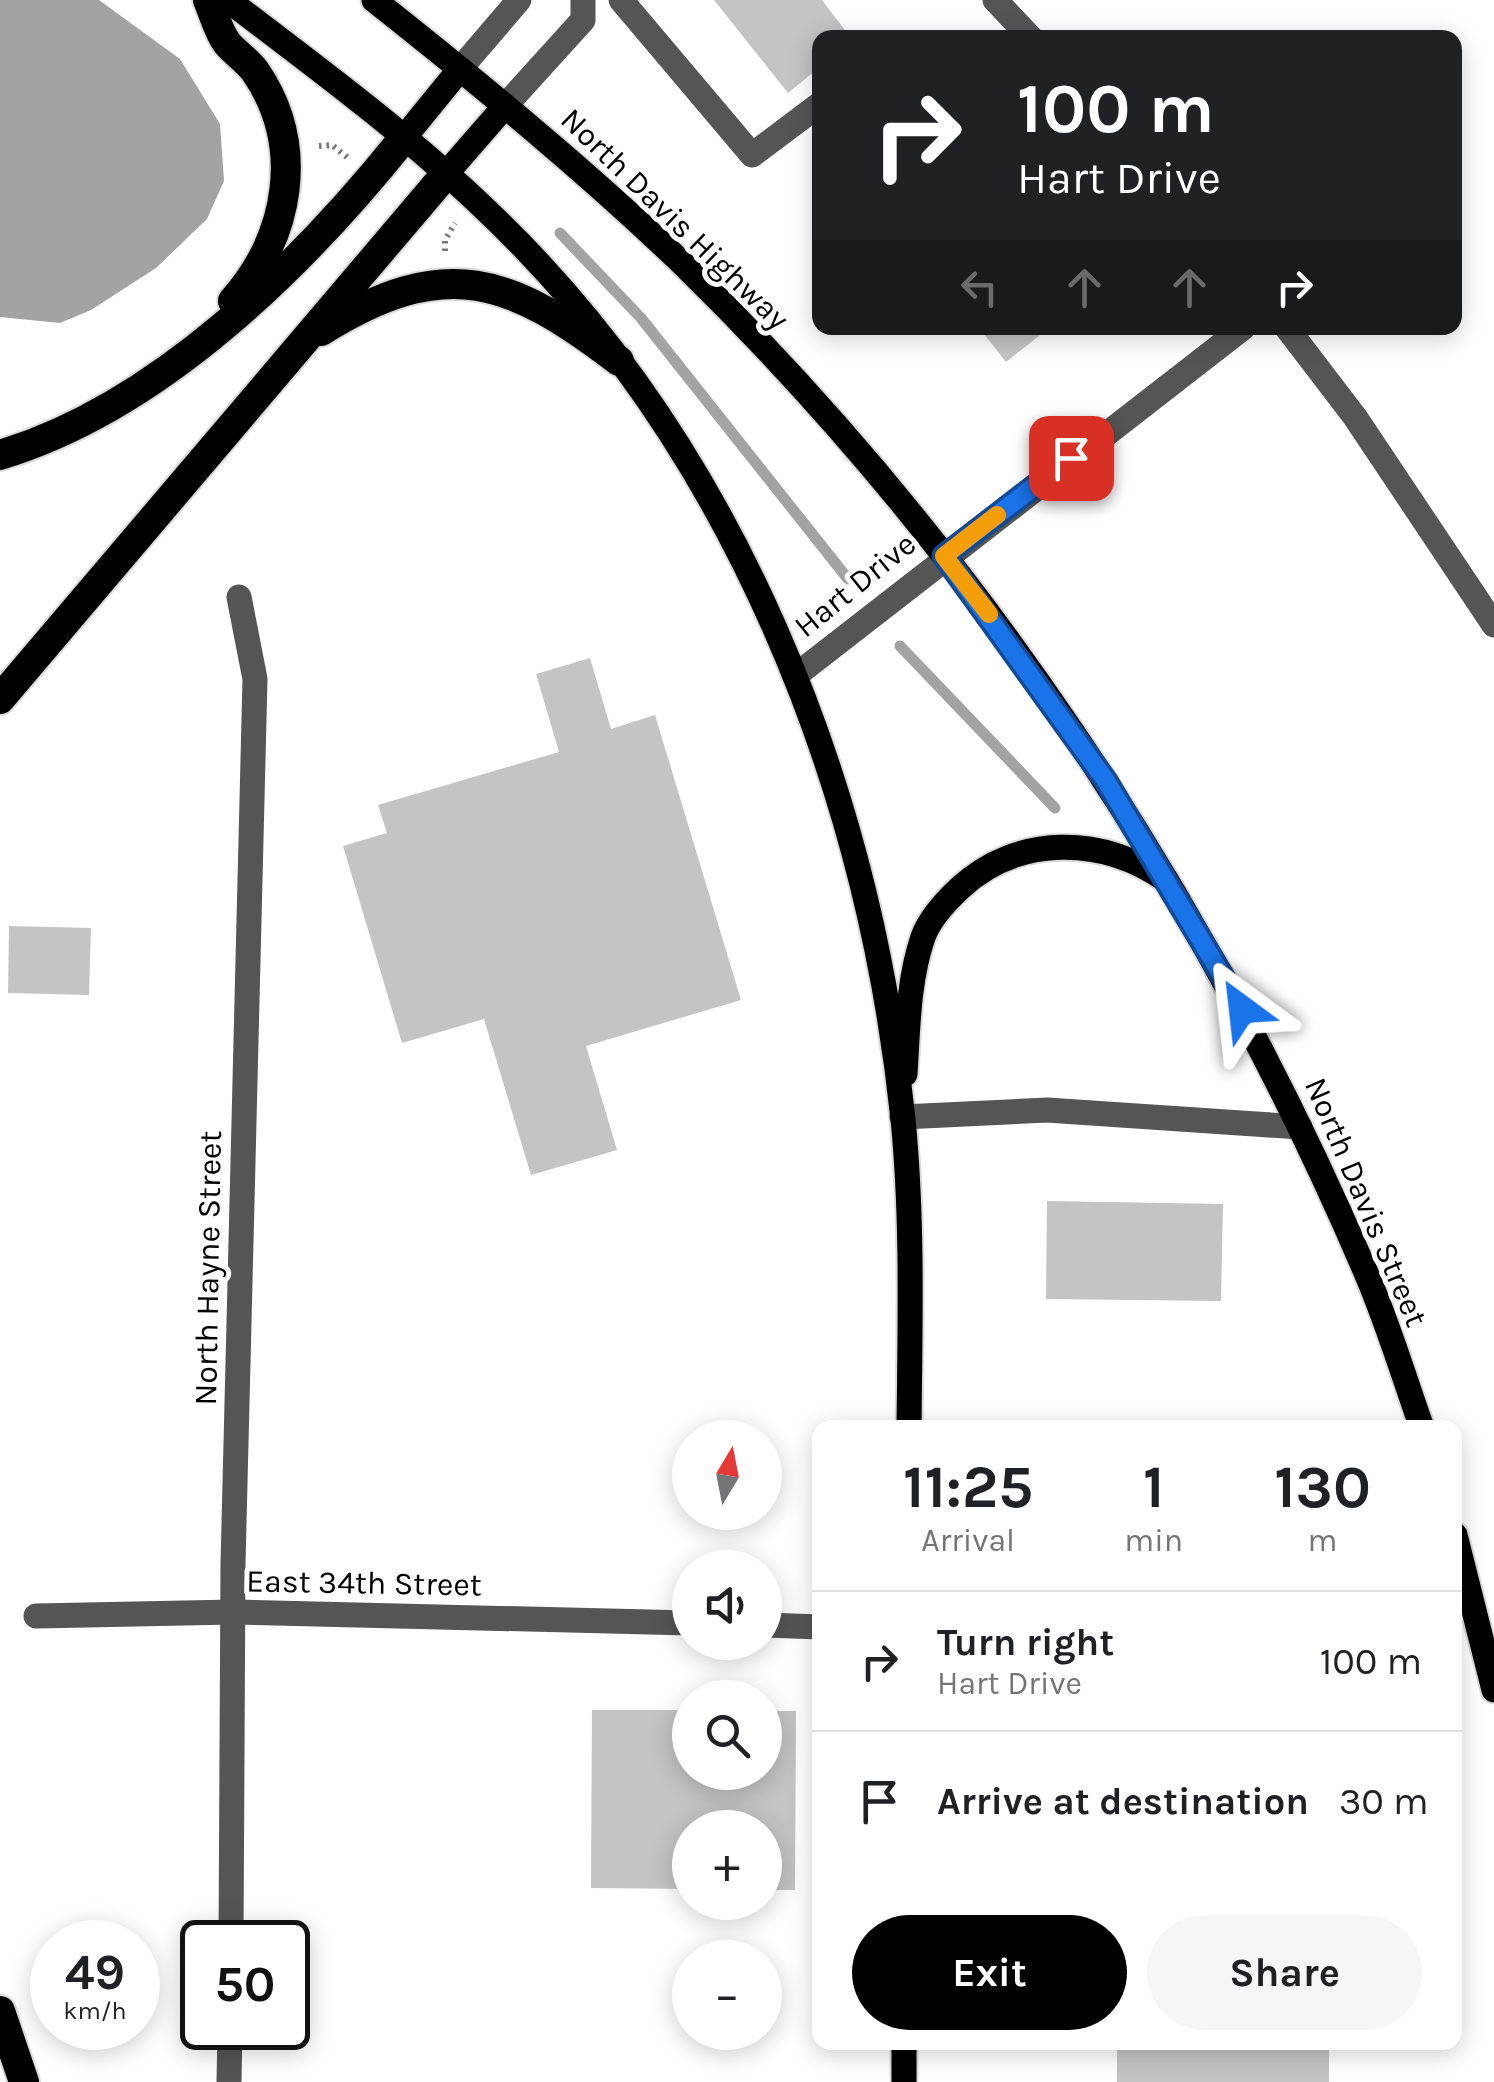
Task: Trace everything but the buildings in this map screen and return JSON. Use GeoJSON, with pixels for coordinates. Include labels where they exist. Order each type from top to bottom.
{"type":"FeatureCollection","features":[{"type":"Feature","properties":{"kind":"highway"},"geometry":{"type":"LineString","coordinates":[[186,356],[252,279],[277,227],[287,184],[286,150],[271,106],[254,70],[224,40],[208,0]]}},
{"type":"Feature","properties":{"kind":"highway"},"geometry":{"type":"LineString","coordinates":[[0,455],[73,424],[186,356],[280,279],[402,140]]}},
{"type":"Feature","properties":{"kind":"highway"},"geometry":{"type":"LineString","coordinates":[[0,700],[445,175]]}},
{"type":"Feature","properties":{"kind":"highway"},"geometry":{"type":"LineString","coordinates":[[298,346],[366,302],[410,288],[479,286],[510,292],[554,312],[619,361]]}},
{"type":"Feature","properties":{"kind":"highway"},"geometry":{"type":"LineString","coordinates":[[0,2011],[24,2082]]}},
{"type":"Feature","properties":{"kind":"main road"},"geometry":{"type":"LineString","coordinates":[[228,0],[498,222],[619,361],[695,473],[795,676],[831,778],[866,906],[902,1116],[910,1233],[909,1420]]}},
{"type":"Feature","properties":{"kind":"main road","name":"North Davis Highway"},"geometry":{"type":"LineString","coordinates":[[374,0],[506,106],[685,266],[820,409],[944,556]]}},
{"type":"Feature","properties":{"kind":"main road"},"geometry":{"type":"LineString","coordinates":[[402,140],[460,69]]}},
{"type":"Feature","properties":{"kind":"main road"},"geometry":{"type":"LineString","coordinates":[[445,175],[506,106]]}},
{"type":"Feature","properties":{"kind":"main road","name":"North Davis Street"},"geometry":{"type":"LineString","coordinates":[[944,556],[1029,668],[1175,891],[1242,1009],[1369,1278],[1419,1420]]}},
{"type":"Feature","properties":{"kind":"main road"},"geometry":{"type":"LineString","coordinates":[[902,1116],[911,981],[924,933],[945,902],[973,876],[1005,859],[1040,848],[1077,846],[1114,852],[1148,867],[1175,891]]}},
{"type":"Feature","properties":{"kind":"main road"},"geometry":{"type":"LineString","coordinates":[[1462,1563],[1494,1690]]}},
{"type":"Feature","properties":{"kind":"main road"},"geometry":{"type":"LineString","coordinates":[[904,2050],[904,2082]]}},
{"type":"Feature","properties":{"kind":"street"},"geometry":{"type":"LineString","coordinates":[[460,69],[519,0]]}},
{"type":"Feature","properties":{"kind":"street"},"geometry":{"type":"LineString","coordinates":[[506,106],[583,20],[583,0]]}},
{"type":"Feature","properties":{"kind":"street"},"geometry":{"type":"LineString","coordinates":[[621,0],[752,154],[812,110]]}},
{"type":"Feature","properties":{"kind":"street"},"geometry":{"type":"LineString","coordinates":[[995,0],[1023,30]]}},
{"type":"Feature","properties":{"kind":"street","name":"Hart Drive"},"geometry":{"type":"LineString","coordinates":[[795,676],[944,556],[1233,335]]}},
{"type":"Feature","properties":{"kind":"street"},"geometry":{"type":"LineString","coordinates":[[1292,335],[1355,417],[1494,625]]}},
{"type":"Feature","properties":{"kind":"street","name":"North Hayne Street"},"geometry":{"type":"LineString","coordinates":[[231,1920],[234,1612],[255,679],[240,597]]}},
{"type":"Feature","properties":{"kind":"street"},"geometry":{"type":"LineString","coordinates":[[902,1116],[1047,1110],[1300,1127]]}},
{"type":"Feature","properties":{"kind":"street","name":"East 34th Street"},"geometry":{"type":"LineString","coordinates":[[36,1616],[234,1612],[672,1624]]}},
{"type":"Feature","properties":{"kind":"street"},"geometry":{"type":"LineString","coordinates":[[782,1626],[812,1627]]}},
{"type":"Feature","properties":{"kind":"street"},"geometry":{"type":"LineString","coordinates":[[229,2082],[230,2050]]}},
{"type":"Feature","properties":{"kind":"path"},"geometry":{"type":"LineString","coordinates":[[319,146],[332,145],[348,158]]}},
{"type":"Feature","properties":{"kind":"path"},"geometry":{"type":"LineString","coordinates":[[446,258],[445,240],[455,223]]}},
{"type":"Feature","properties":{"kind":"shaded area"},"geometry":{"type":"Polygon","coordinates":[[[0,0],[99,0],[180,59],[220,124],[224,181],[207,219],[156,268],[91,310],[60,323],[0,317],[0,0]]]}},
{"type":"Feature","properties":{"kind":"waterway"},"geometry":{"type":"LineString","coordinates":[[560,233],[641,318],[848,579]]}},
{"type":"Feature","properties":{"kind":"waterway"},"geometry":{"type":"LineString","coordinates":[[900,646],[1055,808]]}},
{"type":"Feature","properties":{"kind":"slow traffic"},"geometry":{"type":"LineString","coordinates":[[989,614],[944,556],[997,515]]}},
{"type":"Feature","properties":{"kind":"route"},"geometry":{"type":"LineString","coordinates":[[1071,458],[944,556],[1029,668],[1106,781],[1242,1009]]}}]}
